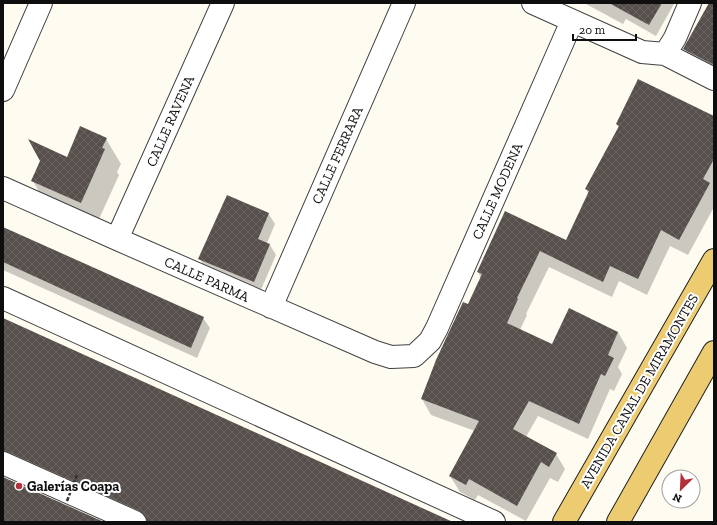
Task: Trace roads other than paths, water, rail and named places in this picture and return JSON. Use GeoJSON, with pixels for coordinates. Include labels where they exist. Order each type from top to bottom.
{"type":"FeatureCollection","features":[{"type":"Feature","properties":{"kind":"main road","name":"AVENIDA CANAL DE MIRAMONTES"},"geometry":{"type":"LineString","coordinates":[[564,522],[714,260]]}},
{"type":"Feature","properties":{"kind":"main road"},"geometry":{"type":"LineString","coordinates":[[618,522],[714,352]]}},
{"type":"Feature","properties":{"kind":"street"},"geometry":{"type":"LineString","coordinates":[[3,90],[41,3]]}},
{"type":"Feature","properties":{"kind":"street","name":"CALLE RAVENA"},"geometry":{"type":"LineString","coordinates":[[117,240],[223,3]]}},
{"type":"Feature","properties":{"kind":"street","name":"CALLE FERRARA"},"geometry":{"type":"LineString","coordinates":[[271,307],[404,3]]}},
{"type":"Feature","properties":{"kind":"street"},"geometry":{"type":"LineString","coordinates":[[533,3],[642,52],[665,54],[714,79]]}},
{"type":"Feature","properties":{"kind":"street"},"geometry":{"type":"LineString","coordinates":[[665,54],[675,38],[690,3]]}},
{"type":"Feature","properties":{"kind":"street","name":"CALLE MODENA"},"geometry":{"type":"LineString","coordinates":[[414,356],[430,340],[437,328],[572,21]]}},
{"type":"Feature","properties":{"kind":"street","name":"CALLE PARMA"},"geometry":{"type":"LineString","coordinates":[[3,188],[117,240],[375,352],[391,357],[414,356]]}},
{"type":"Feature","properties":{"kind":"street"},"geometry":{"type":"LineString","coordinates":[[3,298],[494,522]]}},
{"type":"Feature","properties":{"kind":"street"},"geometry":{"type":"LineString","coordinates":[[3,463],[135,522]]}},
{"type":"Feature","properties":{"kind":"place","name":"Galerías Coapa"},"geometry":{"type":"Point","coordinates":[19,486]}}]}
